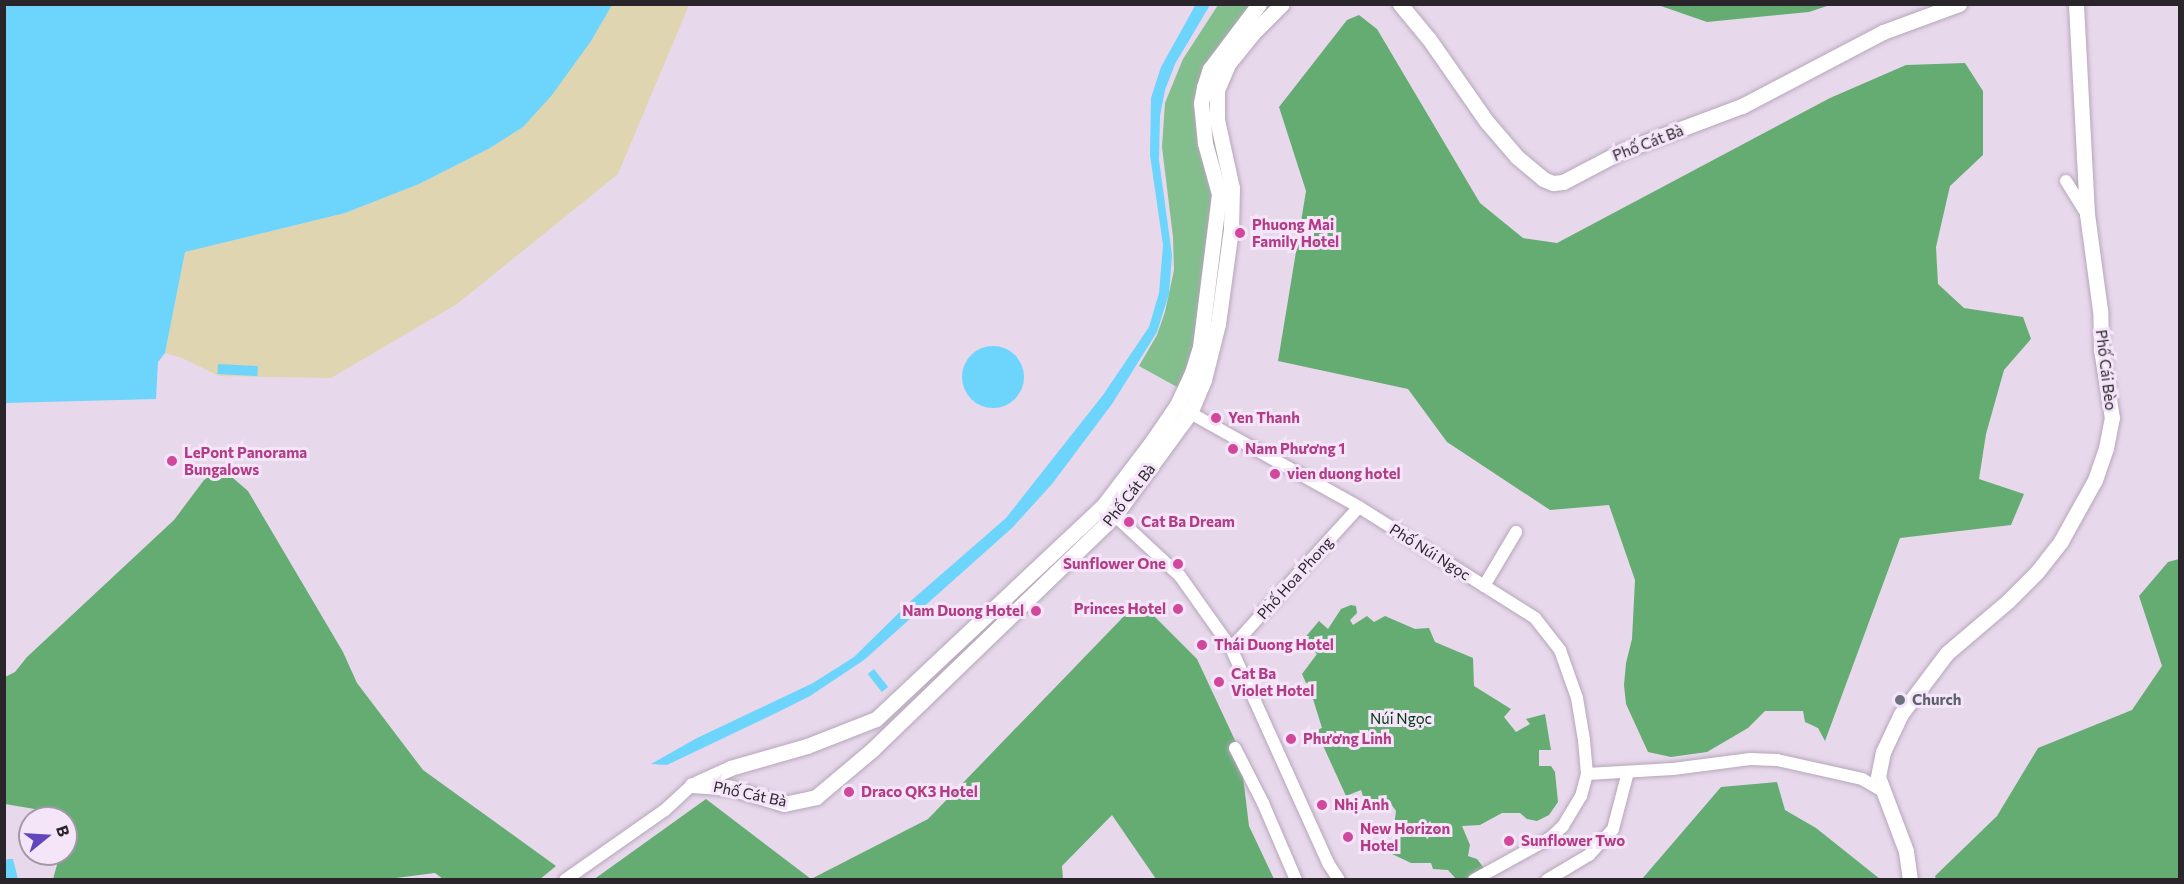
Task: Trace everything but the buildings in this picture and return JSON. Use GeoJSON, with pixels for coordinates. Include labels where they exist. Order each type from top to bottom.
{"type":"FeatureCollection","features":[{"type":"Feature","properties":{"kind":"main road","name":"Phố Cát Bà"},"geometry":{"type":"LineString","coordinates":[[1211,88],[1209,69],[1259,4]]}},
{"type":"Feature","properties":{"kind":"main road","name":"Phố Cát Bà"},"geometry":{"type":"LineString","coordinates":[[693,785],[730,768],[807,746],[876,719],[981,632],[1109,511],[1184,409],[1200,347],[1222,244],[1219,194],[1205,143],[1201,103],[1252,34],[1282,4]]}},
{"type":"Feature","properties":{"kind":"main road","name":"Phố Cát Bà"},"geometry":{"type":"LineString","coordinates":[[1400,4],[1430,39],[1487,122],[1517,157],[1543,179],[1553,183],[1563,182],[1622,151],[1742,106],[1884,32],[1959,4]]}},
{"type":"Feature","properties":{"kind":"main road","name":"Phố Cái Bèo"},"geometry":{"type":"LineString","coordinates":[[1910,879],[1906,851],[1881,790],[1879,766],[1901,714],[1922,683],[1947,653],[2008,601],[2037,572],[2061,541],[2095,480],[2106,448],[2112,418],[2101,349],[2100,310],[2087,214],[2076,4]]}},
{"type":"Feature","properties":{"kind":"main road","name":"Phố Cát Bà"},"geometry":{"type":"LineString","coordinates":[[693,785],[731,788],[784,804],[816,797],[873,749],[981,632]]}},
{"type":"Feature","properties":{"kind":"street"},"geometry":{"type":"LineString","coordinates":[[2066,181],[2087,214]]}},
{"type":"Feature","properties":{"kind":"street","name":"Phố Núi Ngọc"},"geometry":{"type":"LineString","coordinates":[[1184,409],[1359,507],[1535,618],[1560,650],[1577,698],[1587,774],[1581,796],[1563,826],[1550,838],[1474,879]]}},
{"type":"Feature","properties":{"kind":"street","name":"Phố Hoa Phong"},"geometry":{"type":"LineString","coordinates":[[1231,648],[1359,507]]}},
{"type":"Feature","properties":{"kind":"street"},"geometry":{"type":"LineString","coordinates":[[1109,511],[1180,576],[1231,648],[1328,863],[1339,879]]}},
{"type":"Feature","properties":{"kind":"street"},"geometry":{"type":"LineString","coordinates":[[1484,586],[1516,532]]}},
{"type":"Feature","properties":{"kind":"street"},"geometry":{"type":"LineString","coordinates":[[1235,748],[1263,803],[1296,879]]}},
{"type":"Feature","properties":{"kind":"street"},"geometry":{"type":"LineString","coordinates":[[1587,774],[1750,759],[1777,760],[1862,779],[1881,790]]}},
{"type":"Feature","properties":{"kind":"street","name":"Phố Cái Bèo"},"geometry":{"type":"LineString","coordinates":[[1862,779],[1879,766]]}},
{"type":"Feature","properties":{"kind":"street"},"geometry":{"type":"LineString","coordinates":[[1546,879],[1589,855],[1613,829],[1628,772]]}},
{"type":"Feature","properties":{"kind":"street"},"geometry":{"type":"LineString","coordinates":[[565,879],[665,810],[693,785]]}},
{"type":"Feature","properties":{"kind":"green space"},"geometry":{"type":"Polygon","coordinates":[[[1218,5],[1266,5],[1201,78],[1209,100],[1215,153],[1223,176],[1221,239],[1210,335],[1188,393],[1139,366],[1157,335],[1165,312],[1174,270],[1173,237],[1162,147],[1165,103],[1183,59],[1218,5]]]}},
{"type":"Feature","properties":{"kind":"green space"},"geometry":{"type":"Polygon","coordinates":[[[1658,5],[1830,5],[1809,12],[1707,22],[1658,5]]]}},
{"type":"Feature","properties":{"kind":"green space"},"geometry":{"type":"Polygon","coordinates":[[[1359,15],[1377,29],[1480,203],[1523,238],[1557,243],[1830,98],[1906,65],[1965,63],[1983,91],[1983,155],[1950,186],[1936,247],[1938,284],[1964,308],[2023,317],[2031,339],[2004,370],[1986,434],[1979,479],[2024,494],[2011,525],[1900,538],[1825,741],[1818,728],[1805,722],[1803,711],[1765,711],[1748,728],[1707,752],[1671,757],[1648,752],[1626,704],[1624,685],[1632,639],[1635,580],[1609,505],[1550,510],[1447,442],[1408,389],[1278,361],[1306,191],[1279,107],[1347,20],[1359,15]]]}},
{"type":"Feature","properties":{"kind":"green space"},"geometry":{"type":"Polygon","coordinates":[[[217,471],[226,472],[248,491],[343,652],[357,683],[423,770],[556,866],[539,880],[443,879],[435,873],[380,880],[53,879],[57,866],[78,866],[78,806],[18,806],[5,804],[5,677],[15,672],[27,657],[174,520],[204,480],[217,471]]]}},
{"type":"Feature","properties":{"kind":"green space"},"geometry":{"type":"Polygon","coordinates":[[[2179,559],[2179,879],[1936,879],[1935,876],[1997,816],[2038,748],[2132,710],[2162,666],[2139,596],[2168,562],[2179,559]]]}},
{"type":"Feature","properties":{"kind":"green space"},"geometry":{"type":"Polygon","coordinates":[[[1139,605],[1145,607],[1197,659],[1240,751],[1249,826],[1274,879],[1156,879],[1112,815],[1062,866],[1063,879],[593,880],[706,799],[811,879],[928,819],[1129,611],[1139,605]]]}},
{"type":"Feature","properties":{"kind":"green space","name":"Núi Ngọc"},"geometry":{"type":"Polygon","coordinates":[[[1351,605],[1356,606],[1357,613],[1350,620],[1353,625],[1367,616],[1374,622],[1385,616],[1415,629],[1429,628],[1435,642],[1473,658],[1474,686],[1511,709],[1504,717],[1516,732],[1530,724],[1526,719],[1545,714],[1551,750],[1539,750],[1539,766],[1551,766],[1555,772],[1558,802],[1549,815],[1537,821],[1527,819],[1520,813],[1502,813],[1480,825],[1462,826],[1470,845],[1468,856],[1477,859],[1484,868],[1468,879],[1456,879],[1448,870],[1433,869],[1431,863],[1411,863],[1392,854],[1387,846],[1402,834],[1394,826],[1396,811],[1389,801],[1367,808],[1361,790],[1346,796],[1320,739],[1310,742],[1307,734],[1322,728],[1313,699],[1316,695],[1311,682],[1306,683],[1302,674],[1317,654],[1303,640],[1319,621],[1328,629],[1341,609],[1351,605]]]}},
{"type":"Feature","properties":{"kind":"green space"},"geometry":{"type":"Polygon","coordinates":[[[1777,782],[1785,810],[1816,828],[1880,879],[1642,879],[1721,787],[1777,782]]]}},
{"type":"Feature","properties":{"kind":"sand"},"geometry":{"type":"Polygon","coordinates":[[[612,5],[689,5],[618,174],[457,304],[331,378],[219,376],[182,358],[165,353],[185,252],[345,213],[419,184],[490,148],[523,127],[591,41],[612,5]]]}},
{"type":"Feature","properties":{"kind":"water"},"geometry":{"type":"Polygon","coordinates":[[[1196,4],[1210,5],[1175,64],[1165,90],[1160,116],[1159,160],[1172,255],[1169,294],[1157,332],[1112,404],[1052,484],[1012,528],[864,660],[810,696],[778,712],[667,765],[651,764],[697,738],[813,683],[854,657],[913,599],[1006,518],[1103,395],[1149,327],[1159,293],[1163,245],[1150,155],[1151,98],[1161,67],[1196,4]]]}},
{"type":"Feature","properties":{"kind":"water"},"geometry":{"type":"Polygon","coordinates":[[[4,5],[612,5],[591,41],[552,95],[523,127],[490,148],[419,184],[345,213],[185,252],[165,353],[158,362],[156,399],[5,403],[4,5]]]}},
{"type":"Feature","properties":{"kind":"water"},"geometry":{"type":"Polygon","coordinates":[[[993,346],[1015,355],[1024,377],[1015,399],[993,408],[971,399],[962,377],[971,355],[993,346]]]}},
{"type":"Feature","properties":{"kind":"water"},"geometry":{"type":"Polygon","coordinates":[[[218,364],[258,366],[257,376],[217,374],[218,364]]]}},
{"type":"Feature","properties":{"kind":"water"},"geometry":{"type":"Polygon","coordinates":[[[874,669],[888,687],[882,692],[868,674],[874,669]]]}},
{"type":"Feature","properties":{"kind":"water"},"geometry":{"type":"Polygon","coordinates":[[[13,859],[18,879],[6,879],[5,861],[13,859]]]}},
{"type":"Feature","properties":{"kind":"place","name":"Phuong Mai Family Hotel"},"geometry":{"type":"Point","coordinates":[1240,233]}},
{"type":"Feature","properties":{"kind":"place","name":"Yen Thanh"},"geometry":{"type":"Point","coordinates":[1216,418]}},
{"type":"Feature","properties":{"kind":"place","name":"Nam Phương 1"},"geometry":{"type":"Point","coordinates":[1233,449]}},
{"type":"Feature","properties":{"kind":"place","name":"LePont Panorama Bungalows"},"geometry":{"type":"Point","coordinates":[172,461]}},
{"type":"Feature","properties":{"kind":"place","name":"vien duong hotel"},"geometry":{"type":"Point","coordinates":[1275,474]}},
{"type":"Feature","properties":{"kind":"place","name":"Cat Ba Dream"},"geometry":{"type":"Point","coordinates":[1129,522]}},
{"type":"Feature","properties":{"kind":"place","name":"Sunflower One"},"geometry":{"type":"Point","coordinates":[1178,564]}},
{"type":"Feature","properties":{"kind":"place","name":"Princes Hotel"},"geometry":{"type":"Point","coordinates":[1178,609]}},
{"type":"Feature","properties":{"kind":"place","name":"Nam Duong Hotel"},"geometry":{"type":"Point","coordinates":[1036,611]}},
{"type":"Feature","properties":{"kind":"place","name":"Thái Duong Hotel"},"geometry":{"type":"Point","coordinates":[1202,645]}},
{"type":"Feature","properties":{"kind":"place","name":"Cat Ba Violet Hotel"},"geometry":{"type":"Point","coordinates":[1219,682]}},
{"type":"Feature","properties":{"kind":"place","name":"Church"},"geometry":{"type":"Point","coordinates":[1900,700]}},
{"type":"Feature","properties":{"kind":"place","name":"Phương Linh"},"geometry":{"type":"Point","coordinates":[1291,739]}},
{"type":"Feature","properties":{"kind":"place","name":"Draco QK3 Hotel"},"geometry":{"type":"Point","coordinates":[849,792]}},
{"type":"Feature","properties":{"kind":"place","name":"Nhị Anh"},"geometry":{"type":"Point","coordinates":[1322,805]}},
{"type":"Feature","properties":{"kind":"place","name":"New Horizon Hotel"},"geometry":{"type":"Point","coordinates":[1348,837]}},
{"type":"Feature","properties":{"kind":"place","name":"Sunflower Two"},"geometry":{"type":"Point","coordinates":[1509,841]}}]}
